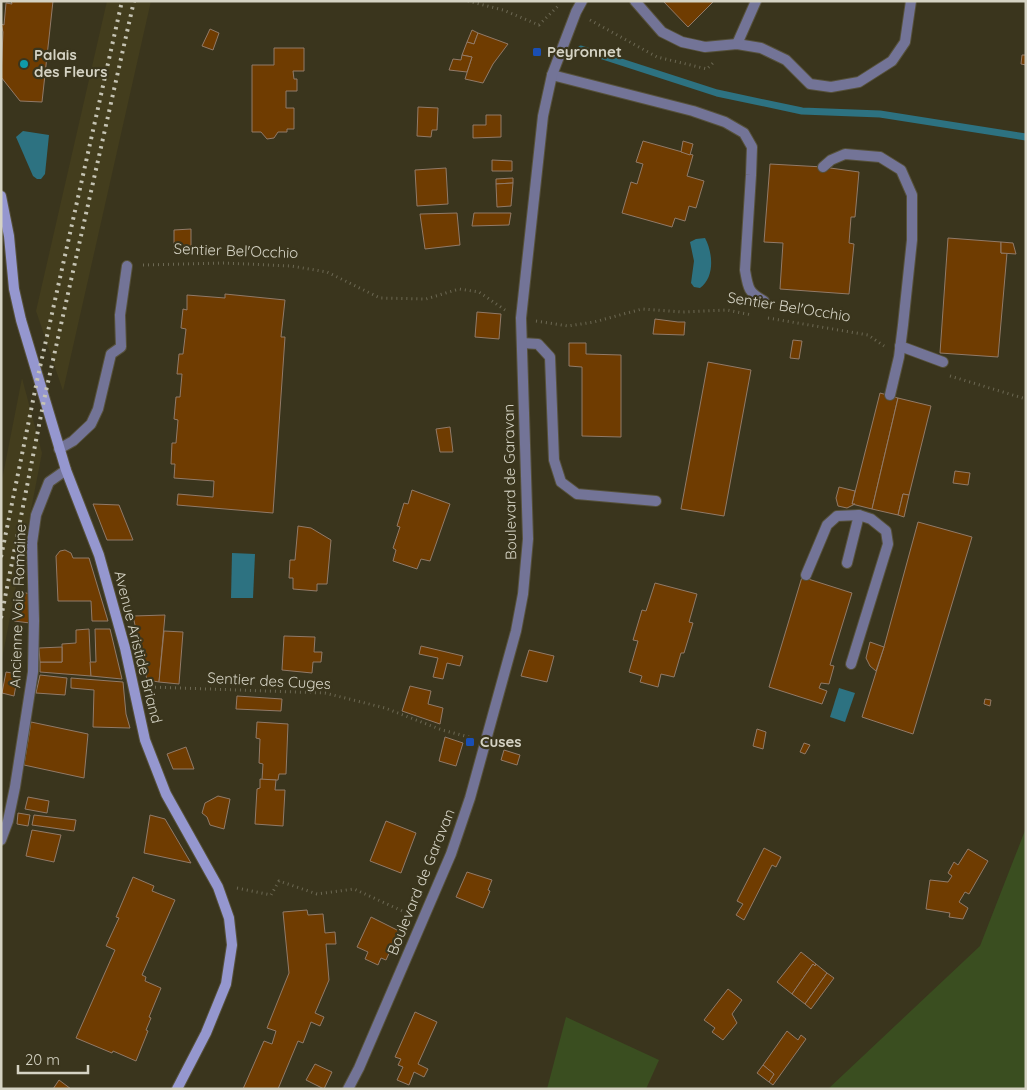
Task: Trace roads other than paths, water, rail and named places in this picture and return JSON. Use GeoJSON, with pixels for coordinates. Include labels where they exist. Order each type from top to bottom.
{"type":"FeatureCollection","features":[{"type":"Feature","properties":{"kind":"main road","name":"Avenue Aristide Briand"},"geometry":{"type":"LineString","coordinates":[[1,196],[9,236],[16,297],[59,449],[99,555],[135,687],[145,740],[166,794],[218,887],[229,918],[232,945],[226,984],[206,1033],[177,1089]]}},
{"type":"Feature","properties":{"kind":"street","name":"Boulevard de Garavan"},"geometry":{"type":"LineString","coordinates":[[348,1089],[424,920],[451,854],[470,798],[516,631],[523,594],[528,539],[521,318],[543,116],[552,75],[582,1]]}},
{"type":"Feature","properties":{"kind":"street"},"geometry":{"type":"LineString","coordinates":[[635,1],[662,32],[682,42],[706,47],[737,44],[761,48],[786,60],[810,84],[831,87],[859,82],[892,61],[905,42],[911,1]]}},
{"type":"Feature","properties":{"kind":"street"},"geometry":{"type":"LineString","coordinates":[[737,44],[756,1]]}},
{"type":"Feature","properties":{"kind":"street"},"geometry":{"type":"LineString","coordinates":[[552,75],[693,111],[725,122],[744,133],[752,147],[744,270],[752,295],[764,302]]}},
{"type":"Feature","properties":{"kind":"street"},"geometry":{"type":"LineString","coordinates":[[823,167],[831,160],[845,154],[880,157],[901,170],[912,195],[912,240],[899,357],[890,395]]}},
{"type":"Feature","properties":{"kind":"street"},"geometry":{"type":"LineString","coordinates":[[59,449],[73,441],[91,424],[98,408],[112,354],[121,347],[120,315],[127,266]]}},
{"type":"Feature","properties":{"kind":"street"},"geometry":{"type":"LineString","coordinates":[[522,343],[538,344],[550,357],[554,460],[561,482],[577,494],[656,501]]}},
{"type":"Feature","properties":{"kind":"street"},"geometry":{"type":"LineString","coordinates":[[900,346],[943,362]]}},
{"type":"Feature","properties":{"kind":"street","name":"Ancienne Voie Romaine"},"geometry":{"type":"LineString","coordinates":[[1,840],[8,821],[15,787],[33,672],[32,543],[36,515],[49,482],[66,470]]}},
{"type":"Feature","properties":{"kind":"street"},"geometry":{"type":"LineString","coordinates":[[847,563],[859,515]]}},
{"type":"Feature","properties":{"kind":"street"},"geometry":{"type":"LineString","coordinates":[[806,575],[827,525],[837,516],[859,515],[870,519],[886,531],[888,544],[852,664]]}},
{"type":"Feature","properties":{"kind":"water"},"geometry":{"type":"Polygon","coordinates":[[[23,131],[49,135],[45,174],[41,179],[33,176],[16,137],[23,131]]]}},
{"type":"Feature","properties":{"kind":"water"},"geometry":{"type":"Polygon","coordinates":[[[705,238],[710,251],[711,264],[708,278],[700,288],[694,287],[691,283],[694,261],[690,242],[705,238]]]}},
{"type":"Feature","properties":{"kind":"water"},"geometry":{"type":"Polygon","coordinates":[[[232,553],[255,554],[253,598],[231,598],[232,553]]]}},
{"type":"Feature","properties":{"kind":"water"},"geometry":{"type":"Polygon","coordinates":[[[839,688],[855,693],[845,722],[830,717],[839,688]]]}},
{"type":"Feature","properties":{"kind":"waterway"},"geometry":{"type":"LineString","coordinates":[[581,49],[717,93],[802,111],[880,114],[1026,137]]}},
{"type":"Feature","properties":{"kind":"railway"},"geometry":{"type":"LineString","coordinates":[[1,557],[38,376],[122,1]]}},
{"type":"Feature","properties":{"kind":"railway"},"geometry":{"type":"LineString","coordinates":[[1,618],[44,400],[134,1]]}},
{"type":"Feature","properties":{"kind":"place","name":"Peyronnet"},"geometry":{"type":"Point","coordinates":[537,52]}},
{"type":"Feature","properties":{"kind":"place","name":"Palais des Fleurs"},"geometry":{"type":"Point","coordinates":[24,64]}},
{"type":"Feature","properties":{"kind":"place","name":"Cuses"},"geometry":{"type":"Point","coordinates":[470,742]}}]}
